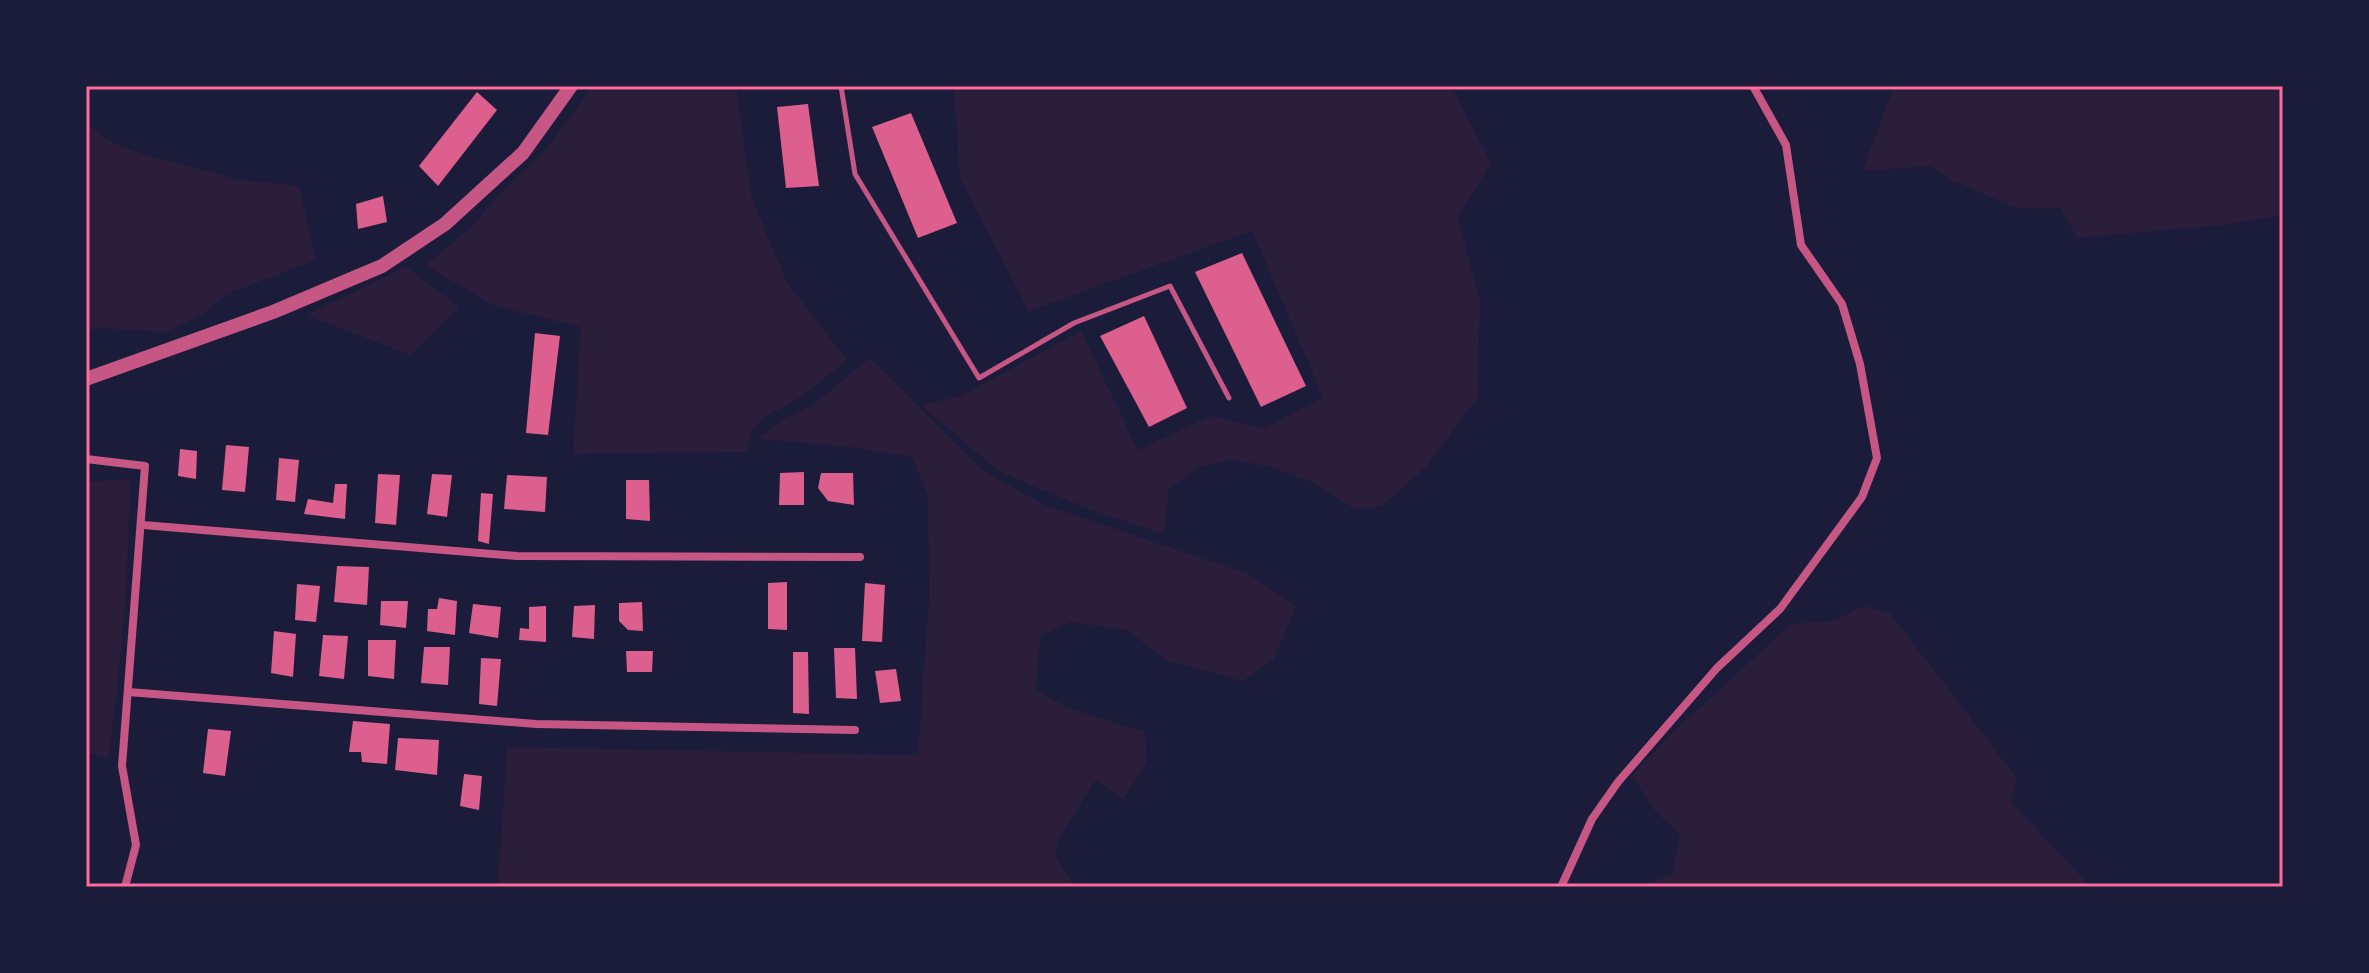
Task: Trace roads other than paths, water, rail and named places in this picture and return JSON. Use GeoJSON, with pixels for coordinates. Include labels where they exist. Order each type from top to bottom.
{"type":"FeatureCollection","features":[{"type":"Feature","properties":{"kind":"street"},"geometry":{"type":"LineString","coordinates":[[89,375],[273,312],[382,266],[445,224],[523,153],[571,86]]}},
{"type":"Feature","properties":{"kind":"street"},"geometry":{"type":"LineString","coordinates":[[1561,887],[1592,819],[1618,782],[1717,668],[1780,609],[1862,497],[1877,458],[1860,364],[1842,304],[1801,245],[1786,145],[1753,86]]}},
{"type":"Feature","properties":{"kind":"street"},"geometry":{"type":"LineString","coordinates":[[86,459],[145,466],[143,525],[122,766],[136,845],[125,887]]}},
{"type":"Feature","properties":{"kind":"street"},"geometry":{"type":"LineString","coordinates":[[143,525],[517,556],[860,557]]}},
{"type":"Feature","properties":{"kind":"street"},"geometry":{"type":"LineString","coordinates":[[128,692],[536,724],[855,730]]}},
{"type":"Feature","properties":{"kind":"lane"},"geometry":{"type":"LineString","coordinates":[[841,86],[855,174],[979,378],[1074,323],[1170,286],[1229,398]]}}]}
